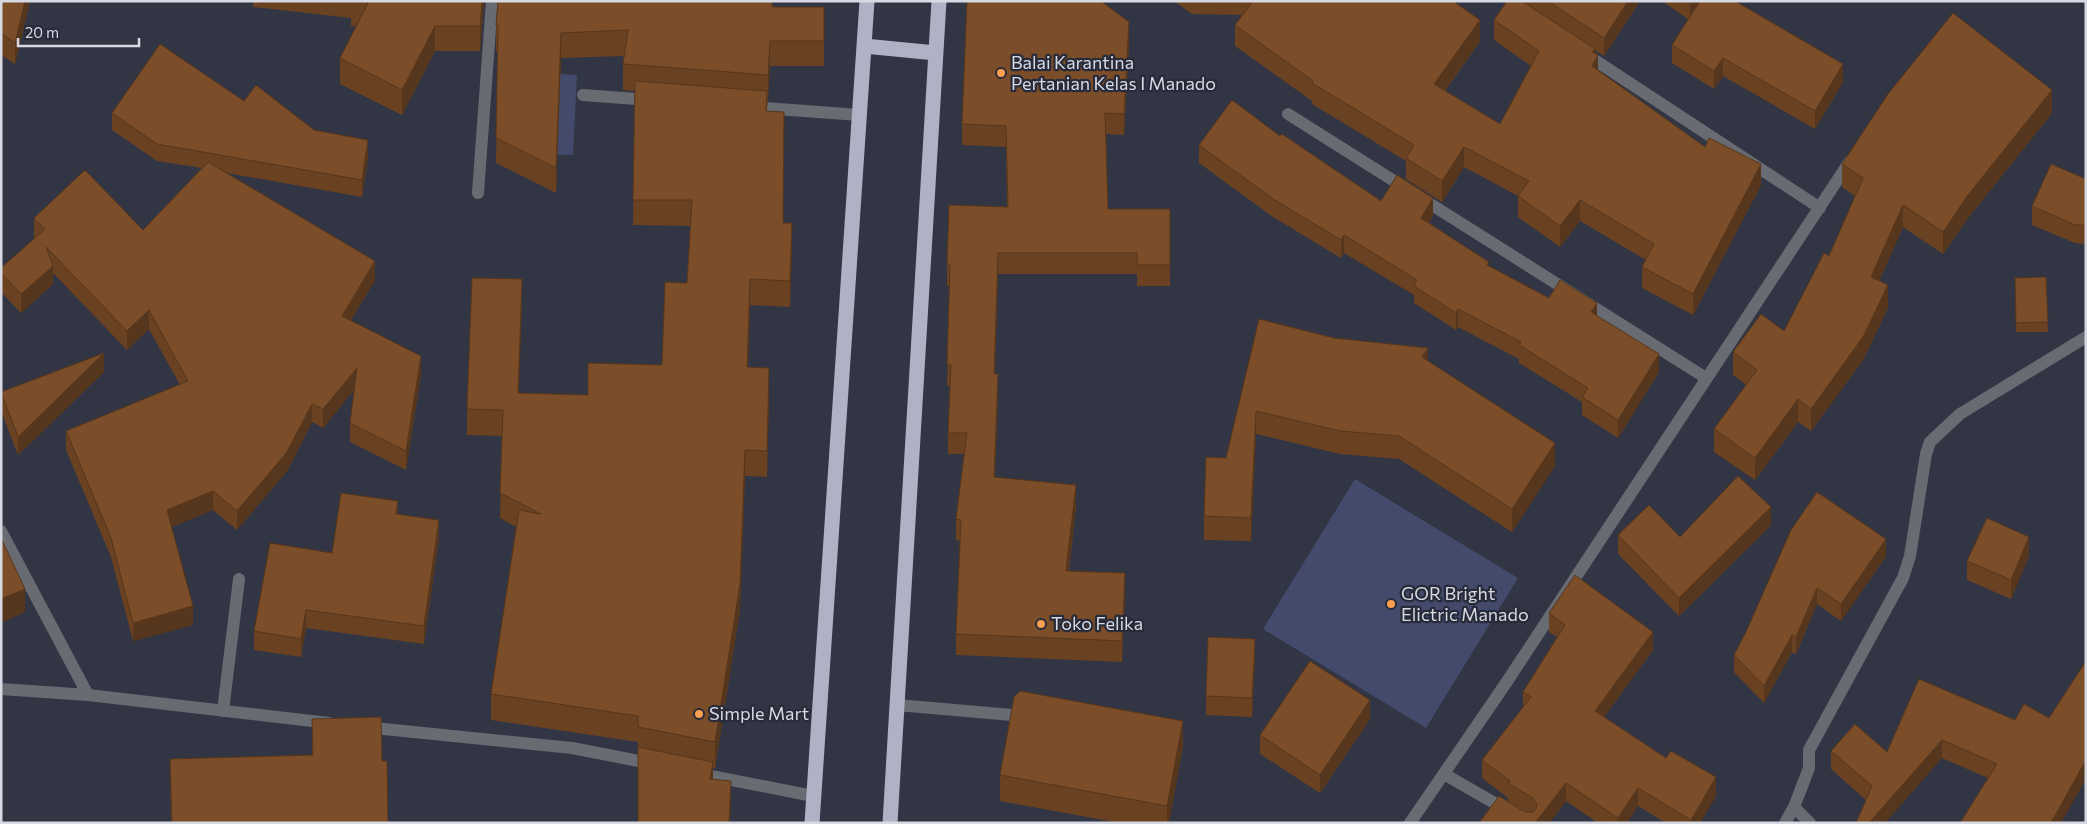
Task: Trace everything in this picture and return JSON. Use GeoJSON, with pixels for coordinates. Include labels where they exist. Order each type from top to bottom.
{"type":"FeatureCollection","features":[{"type":"Feature","properties":{"kind":"highway"},"geometry":{"type":"LineString","coordinates":[[812,823],[867,1]]}},
{"type":"Feature","properties":{"kind":"highway"},"geometry":{"type":"LineString","coordinates":[[890,823],[939,1]]}},
{"type":"Feature","properties":{"kind":"highway"},"geometry":{"type":"LineString","coordinates":[[864,46],[936,53]]}},
{"type":"Feature","properties":{"kind":"street"},"geometry":{"type":"LineString","coordinates":[[478,193],[492,1]]}},
{"type":"Feature","properties":{"kind":"street"},"geometry":{"type":"LineString","coordinates":[[1571,45],[1820,208]]}},
{"type":"Feature","properties":{"kind":"street"},"geometry":{"type":"LineString","coordinates":[[583,95],[662,100]]}},
{"type":"Feature","properties":{"kind":"street"},"geometry":{"type":"LineString","coordinates":[[741,106],[859,115]]}},
{"type":"Feature","properties":{"kind":"street"},"geometry":{"type":"LineString","coordinates":[[1288,114],[1706,378]]}},
{"type":"Feature","properties":{"kind":"street"},"geometry":{"type":"LineString","coordinates":[[1410,823],[1506,683],[1856,153]]}},
{"type":"Feature","properties":{"kind":"street"},"geometry":{"type":"LineString","coordinates":[[1785,823],[1807,776],[1809,750],[1903,578],[1910,556],[1926,454],[1930,442],[1960,414],[2086,337]]}},
{"type":"Feature","properties":{"kind":"street"},"geometry":{"type":"LineString","coordinates":[[1,531],[88,695]]}},
{"type":"Feature","properties":{"kind":"street"},"geometry":{"type":"LineString","coordinates":[[223,711],[239,579]]}},
{"type":"Feature","properties":{"kind":"street"},"geometry":{"type":"LineString","coordinates":[[1,689],[88,695],[345,725],[572,748],[668,767]]}},
{"type":"Feature","properties":{"kind":"street"},"geometry":{"type":"LineString","coordinates":[[897,705],[1012,715]]}},
{"type":"Feature","properties":{"kind":"street"},"geometry":{"type":"LineString","coordinates":[[688,771],[813,796]]}},
{"type":"Feature","properties":{"kind":"street"},"geometry":{"type":"LineString","coordinates":[[1444,774],[1529,823]]}},
{"type":"Feature","properties":{"kind":"street"},"geometry":{"type":"LineString","coordinates":[[1794,807],[1810,823]]}},
{"type":"Feature","properties":{"kind":"shaded area"},"geometry":{"type":"Polygon","coordinates":[[[546,73],[577,75],[573,155],[541,154],[546,73]]]}},
{"type":"Feature","properties":{"kind":"shaded area","name":"GOR Bright Elictric Manado"},"geometry":{"type":"Polygon","coordinates":[[[1355,479],[1518,578],[1426,728],[1263,629],[1355,479]]]}},
{"type":"Feature","properties":{"kind":"building"},"geometry":{"type":"Polygon","coordinates":[[[1,1],[25,1],[15,43],[1,33],[1,1]]]}},
{"type":"Feature","properties":{"kind":"building"},"geometry":{"type":"Polygon","coordinates":[[[369,1],[482,1],[480,26],[435,26],[402,90],[340,58],[369,1]]]}},
{"type":"Feature","properties":{"kind":"building"},"geometry":{"type":"Polygon","coordinates":[[[498,1],[772,1],[772,7],[824,7],[824,41],[770,41],[768,75],[623,64],[628,30],[561,33],[556,168],[496,138],[498,26],[496,26],[498,1]]]}},
{"type":"Feature","properties":{"kind":"building"},"geometry":{"type":"Polygon","coordinates":[[[967,1],[1101,1],[1129,22],[1124,114],[1105,113],[1108,209],[1170,209],[1170,265],[1137,265],[1137,253],[998,253],[994,374],[998,374],[994,477],[1076,485],[1066,571],[1125,573],[1122,641],[956,634],[961,520],[956,519],[967,433],[948,433],[951,365],[947,365],[950,265],[947,265],[949,205],[1008,207],[1006,126],[962,124],[967,1]]]}},
{"type":"Feature","properties":{"kind":"building"},"geometry":{"type":"Polygon","coordinates":[[[1253,1],[1453,1],[1480,20],[1434,84],[1500,124],[1539,51],[1494,20],[1507,1],[1522,1],[1595,49],[1592,52],[1598,55],[1592,66],[1705,147],[1709,138],[1761,164],[1693,294],[1642,267],[1654,244],[1580,200],[1560,226],[1518,196],[1529,181],[1464,147],[1442,181],[1406,158],[1414,145],[1312,83],[1313,81],[1235,25],[1253,1]]]}},
{"type":"Feature","properties":{"kind":"building"},"geometry":{"type":"Polygon","coordinates":[[[1548,1],[1628,1],[1604,38],[1548,1]]]}},
{"type":"Feature","properties":{"kind":"building"},"geometry":{"type":"Polygon","coordinates":[[[1700,1],[1735,1],[1843,64],[1815,111],[1723,58],[1714,71],[1672,45],[1700,1]]]}},
{"type":"Feature","properties":{"kind":"building"},"geometry":{"type":"Polygon","coordinates":[[[1953,13],[2052,90],[1968,195],[1943,232],[1903,205],[1871,277],[1888,285],[1863,337],[1811,409],[1798,399],[1755,458],[1714,429],[1757,370],[1733,352],[1761,314],[1784,331],[1824,253],[1829,256],[1863,178],[1842,164],[1888,94],[1953,13]]]}},
{"type":"Feature","properties":{"kind":"building"},"geometry":{"type":"Polygon","coordinates":[[[160,44],[244,101],[256,85],[314,130],[368,140],[362,180],[157,144],[112,113],[160,44]]]}},
{"type":"Feature","properties":{"kind":"building"},"geometry":{"type":"Polygon","coordinates":[[[635,81],[767,91],[766,111],[784,112],[783,223],[792,223],[790,281],[750,279],[747,367],[769,368],[767,451],[745,450],[740,584],[715,742],[638,727],[638,716],[491,694],[519,510],[541,514],[500,493],[503,410],[467,409],[472,278],[522,279],[518,393],[588,395],[588,363],[662,365],[665,282],[687,283],[692,200],[633,200],[635,81]]]}},
{"type":"Feature","properties":{"kind":"building"},"geometry":{"type":"Polygon","coordinates":[[[1232,100],[1280,136],[1282,134],[1381,201],[1397,175],[1433,198],[1421,218],[1489,262],[1487,265],[1549,298],[1560,280],[1597,303],[1591,312],[1659,354],[1618,420],[1582,397],[1588,388],[1519,345],[1521,342],[1458,309],[1456,313],[1414,286],[1417,280],[1344,235],[1341,240],[1273,199],[1199,145],[1232,100]]]}},
{"type":"Feature","properties":{"kind":"building"},"geometry":{"type":"Polygon","coordinates":[[[208,162],[375,261],[342,316],[421,356],[406,451],[350,423],[357,368],[323,409],[312,404],[287,452],[237,511],[213,491],[167,510],[193,606],[133,623],[111,538],[66,431],[188,381],[149,310],[127,331],[46,247],[53,266],[21,294],[1,273],[1,268],[45,229],[34,218],[85,170],[143,230],[208,162]]]}},
{"type":"Feature","properties":{"kind":"building"},"geometry":{"type":"Polygon","coordinates":[[[2051,164],[2086,179],[2086,225],[2075,225],[2032,206],[2051,164]]]}},
{"type":"Feature","properties":{"kind":"building"},"geometry":{"type":"Polygon","coordinates":[[[2046,277],[2048,322],[2016,323],[2015,278],[2046,277]]]}},
{"type":"Feature","properties":{"kind":"building"},"geometry":{"type":"Polygon","coordinates":[[[1259,319],[1334,338],[1428,348],[1422,357],[1555,443],[1512,509],[1399,436],[1340,431],[1256,411],[1251,518],[1204,516],[1206,457],[1226,458],[1259,319]]]}},
{"type":"Feature","properties":{"kind":"building"},"geometry":{"type":"Polygon","coordinates":[[[104,353],[18,437],[1,392],[104,353]]]}},
{"type":"Feature","properties":{"kind":"building"},"geometry":{"type":"Polygon","coordinates":[[[1738,476],[1771,507],[1679,598],[1618,535],[1649,505],[1680,537],[1738,476]]]}},
{"type":"Feature","properties":{"kind":"building"},"geometry":{"type":"Polygon","coordinates":[[[1817,492],[1886,539],[1841,604],[1817,588],[1796,637],[1792,635],[1764,686],[1734,655],[1791,530],[1817,492]]]}},
{"type":"Feature","properties":{"kind":"building"},"geometry":{"type":"Polygon","coordinates":[[[341,493],[398,501],[396,514],[439,520],[424,626],[306,610],[301,639],[254,631],[270,543],[332,553],[341,493]]]}},
{"type":"Feature","properties":{"kind":"building"},"geometry":{"type":"Polygon","coordinates":[[[1987,518],[2029,537],[2011,580],[1967,561],[1987,518]]]}},
{"type":"Feature","properties":{"kind":"building"},"geometry":{"type":"Polygon","coordinates":[[[1,538],[25,589],[1,599],[1,538]]]}},
{"type":"Feature","properties":{"kind":"building"},"geometry":{"type":"Polygon","coordinates":[[[1575,575],[1653,632],[1595,711],[1666,758],[1671,751],[1716,777],[1691,820],[1638,788],[1618,818],[1566,783],[1535,823],[1479,823],[1499,796],[1525,812],[1533,812],[1536,809],[1537,804],[1533,798],[1508,783],[1510,781],[1482,760],[1531,697],[1523,692],[1565,625],[1549,613],[1575,575]]]}},
{"type":"Feature","properties":{"kind":"building"},"geometry":{"type":"Polygon","coordinates":[[[1208,637],[1255,639],[1252,698],[1206,696],[1208,637]]]}},
{"type":"Feature","properties":{"kind":"building"},"geometry":{"type":"Polygon","coordinates":[[[1310,661],[1370,700],[1320,775],[1260,735],[1310,661]]]}},
{"type":"Feature","properties":{"kind":"building"},"geometry":{"type":"Polygon","coordinates":[[[2086,661],[2086,760],[2051,823],[1960,823],[1997,764],[1942,740],[1869,823],[1856,823],[1872,786],[1831,751],[1855,724],[1887,752],[1919,679],[2015,720],[2024,704],[2049,718],[2086,661]]]}},
{"type":"Feature","properties":{"kind":"building"},"geometry":{"type":"Polygon","coordinates":[[[1020,691],[1183,721],[1167,806],[1000,775],[1014,697],[1020,691]]]}},
{"type":"Feature","properties":{"kind":"building"},"geometry":{"type":"Polygon","coordinates":[[[381,717],[382,761],[387,761],[388,823],[172,823],[170,759],[313,755],[312,719],[381,717]]]}},
{"type":"Feature","properties":{"kind":"building"},"geometry":{"type":"Polygon","coordinates":[[[638,747],[713,762],[710,779],[731,781],[729,823],[638,823],[638,747]]]}},
{"type":"Feature","properties":{"kind":"place","name":"Balai Karantina Pertanian Kelas I Manado"},"geometry":{"type":"Point","coordinates":[1001,73]}},
{"type":"Feature","properties":{"kind":"place","name":"GOR Bright Elictric Manado"},"geometry":{"type":"Point","coordinates":[1391,604]}},
{"type":"Feature","properties":{"kind":"place","name":"Toko Felika"},"geometry":{"type":"Point","coordinates":[1041,624]}},
{"type":"Feature","properties":{"kind":"place","name":"Simple Mart"},"geometry":{"type":"Point","coordinates":[699,714]}}]}
